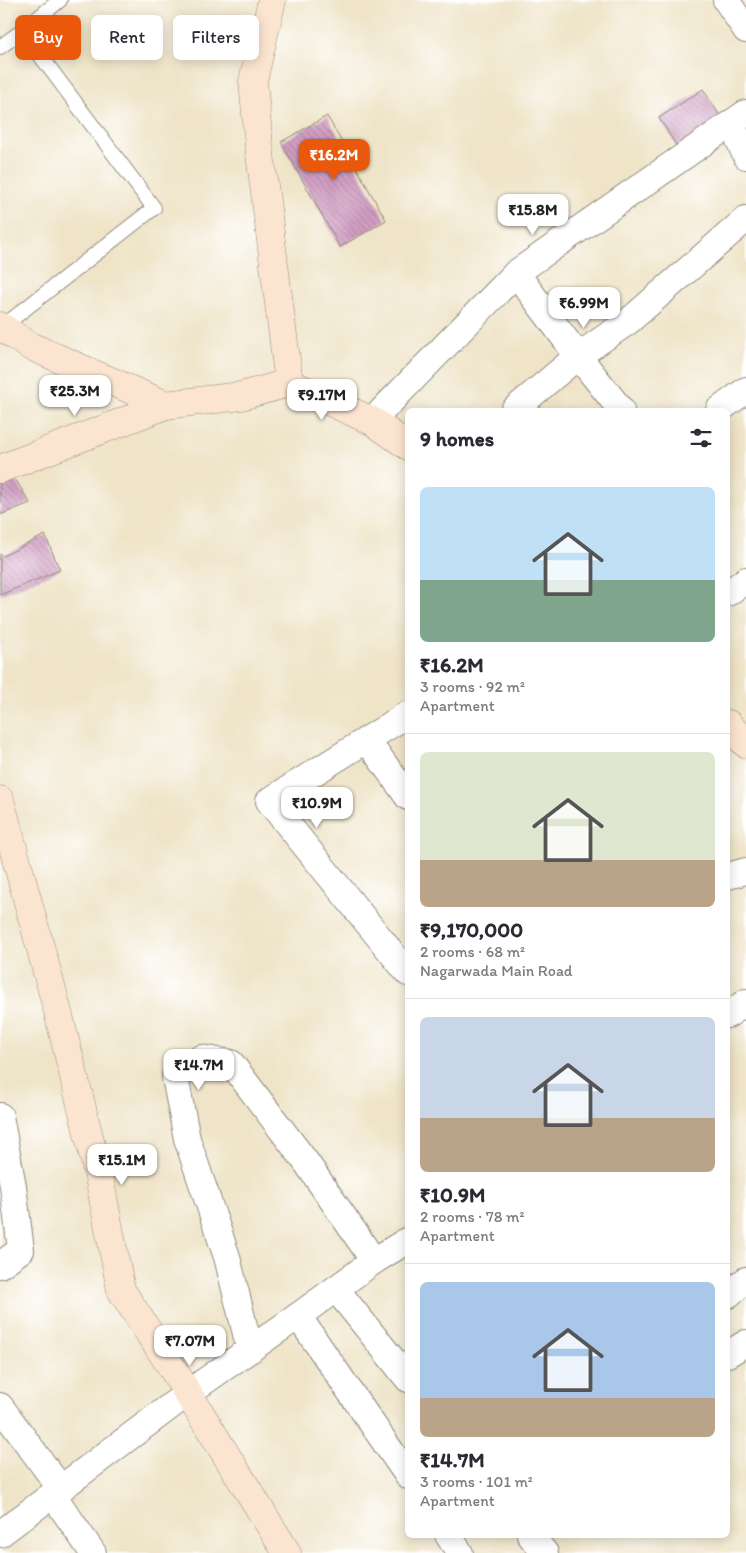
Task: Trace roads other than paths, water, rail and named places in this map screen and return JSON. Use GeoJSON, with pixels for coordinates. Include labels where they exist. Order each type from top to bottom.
{"type":"FeatureCollection","features":[{"type":"Feature","properties":{"kind":"street"},"geometry":{"type":"LineString","coordinates":[[272,0],[253,81],[259,146],[289,383]]}},
{"type":"Feature","properties":{"kind":"street"},"geometry":{"type":"LineString","coordinates":[[726,0],[746,30]]}},
{"type":"Feature","properties":{"kind":"street"},"geometry":{"type":"LineString","coordinates":[[372,421],[516,273],[738,118],[746,156]]}},
{"type":"Feature","properties":{"kind":"street"},"geometry":{"type":"LineString","coordinates":[[516,408],[578,356],[628,320],[746,219]]}},
{"type":"Feature","properties":{"kind":"street"},"geometry":{"type":"LineString","coordinates":[[516,273],[619,408]]}},
{"type":"Feature","properties":{"kind":"street"},"geometry":{"type":"LineString","coordinates":[[1,326],[30,346],[166,404]]}},
{"type":"Feature","properties":{"kind":"street"},"geometry":{"type":"LineString","coordinates":[[0,469],[166,404],[241,396],[289,383],[372,421],[405,444]]}},
{"type":"Feature","properties":{"kind":"street"},"geometry":{"type":"LineString","coordinates":[[722,408],[746,390]]}},
{"type":"Feature","properties":{"kind":"street"},"geometry":{"type":"LineString","coordinates":[[730,592],[746,580]]}},
{"type":"Feature","properties":{"kind":"street"},"geometry":{"type":"LineString","coordinates":[[405,716],[269,801],[405,969]]}},
{"type":"Feature","properties":{"kind":"street"},"geometry":{"type":"LineString","coordinates":[[367,740],[405,793]]}},
{"type":"Feature","properties":{"kind":"street"},"geometry":{"type":"LineString","coordinates":[[0,800],[58,1012],[99,1177],[121,1290],[188,1393],[287,1553]]}},
{"type":"Feature","properties":{"kind":"street"},"geometry":{"type":"LineString","coordinates":[[730,875],[746,870]]}},
{"type":"Feature","properties":{"kind":"street"},"geometry":{"type":"LineString","coordinates":[[730,1014],[746,1002]]}},
{"type":"Feature","properties":{"kind":"street"},"geometry":{"type":"LineString","coordinates":[[250,1350],[227,1257],[187,1139],[175,1076],[201,1058],[231,1063],[306,1162],[374,1261]]}},
{"type":"Feature","properties":{"kind":"street"},"geometry":{"type":"LineString","coordinates":[[0,1116],[13,1186],[21,1250],[0,1265]]}},
{"type":"Feature","properties":{"kind":"street"},"geometry":{"type":"LineString","coordinates":[[0,1534],[188,1393],[374,1261],[405,1242]]}},
{"type":"Feature","properties":{"kind":"street"},"geometry":{"type":"LineString","coordinates":[[730,1293],[746,1280]]}},
{"type":"Feature","properties":{"kind":"street"},"geometry":{"type":"LineString","coordinates":[[336,1289],[405,1375]]}},
{"type":"Feature","properties":{"kind":"street"},"geometry":{"type":"LineString","coordinates":[[298,1316],[405,1472]]}},
{"type":"Feature","properties":{"kind":"street"},"geometry":{"type":"LineString","coordinates":[[730,1353],[746,1343]]}},
{"type":"Feature","properties":{"kind":"street"},"geometry":{"type":"LineString","coordinates":[[0,1406],[57,1492],[93,1553]]}},
{"type":"Feature","properties":{"kind":"street"},"geometry":{"type":"LineString","coordinates":[[450,1538],[460,1553]]}},
{"type":"Feature","properties":{"kind":"street"},"geometry":{"type":"LineString","coordinates":[[532,1538],[545,1553]]}},
{"type":"Feature","properties":{"kind":"street"},"geometry":{"type":"LineString","coordinates":[[549,1553],[552,1538]]}},
{"type":"Feature","properties":{"kind":"lane"},"geometry":{"type":"LineString","coordinates":[[42,15],[60,0]]}},
{"type":"Feature","properties":{"kind":"lane"},"geometry":{"type":"LineString","coordinates":[[0,47],[15,37]]}},
{"type":"Feature","properties":{"kind":"lane"},"geometry":{"type":"LineString","coordinates":[[1,326],[154,208],[43,60]]}}]}
